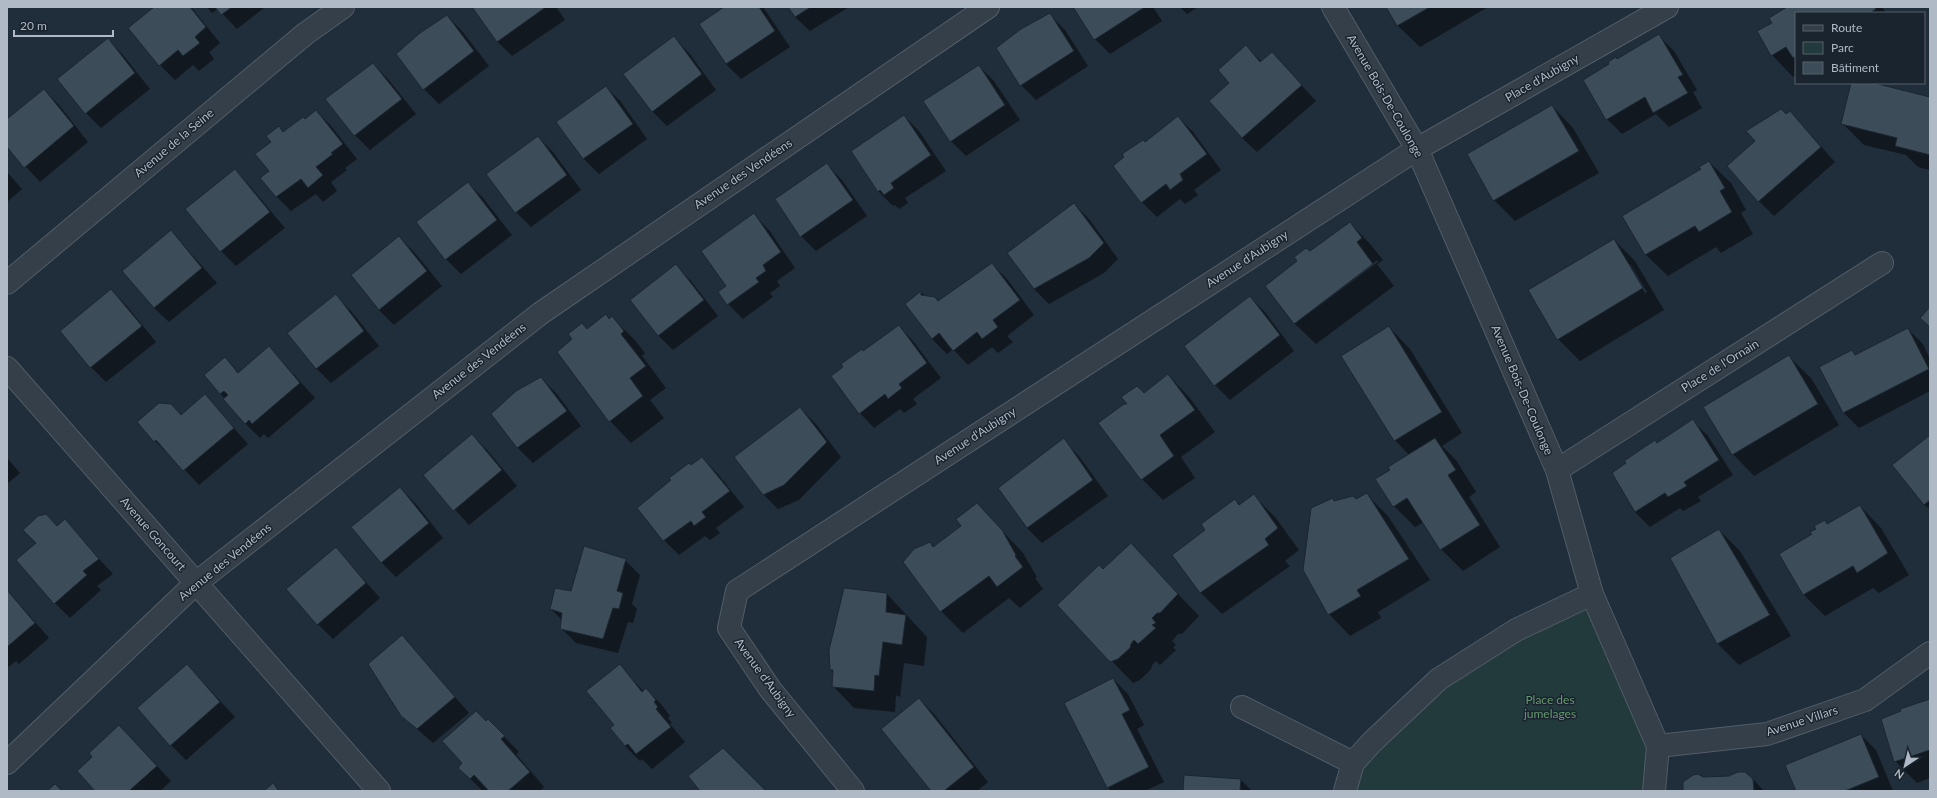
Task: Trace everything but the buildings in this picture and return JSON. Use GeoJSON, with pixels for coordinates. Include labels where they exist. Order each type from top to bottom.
{"type":"FeatureCollection","features":[{"type":"Feature","properties":{"kind":"street","name":"Avenue de la Seine"},"geometry":{"type":"LineString","coordinates":[[7,283],[305,34],[343,7]]}},
{"type":"Feature","properties":{"kind":"street","name":"Avenue des Vendéens"},"geometry":{"type":"LineString","coordinates":[[7,763],[196,583],[541,313],[988,7]]}},
{"type":"Feature","properties":{"kind":"street","name":"Avenue Bois-De-Coulonge"},"geometry":{"type":"LineString","coordinates":[[1333,7],[1417,149],[1557,470],[1592,594],[1658,746],[1654,791]]}},
{"type":"Feature","properties":{"kind":"street","name":"Place d'Aubigny"},"geometry":{"type":"LineString","coordinates":[[1417,149],[1667,7]]}},
{"type":"Feature","properties":{"kind":"street","name":"Avenue d'Aubigny"},"geometry":{"type":"LineString","coordinates":[[853,791],[770,689],[729,628],[737,591],[1417,149]]}},
{"type":"Feature","properties":{"kind":"street","name":"Place de l'Ornain"},"geometry":{"type":"LineString","coordinates":[[1557,470],[1882,263]]}},
{"type":"Feature","properties":{"kind":"street","name":"Avenue Goncourt"},"geometry":{"type":"LineString","coordinates":[[7,368],[379,791]]}},
{"type":"Feature","properties":{"kind":"street"},"geometry":{"type":"LineString","coordinates":[[1345,791],[1353,763],[1372,742],[1439,679],[1516,630],[1592,594]]}},
{"type":"Feature","properties":{"kind":"street","name":"Avenue Villars"},"geometry":{"type":"LineString","coordinates":[[1658,746],[1767,734],[1864,700],[1930,653]]}},
{"type":"Feature","properties":{"kind":"street"},"geometry":{"type":"LineString","coordinates":[[1242,707],[1353,763]]}},
{"type":"Feature","properties":{"kind":"green space","name":"Place des jumelages"},"geometry":{"type":"Polygon","coordinates":[[[1592,594],[1658,746],[1654,791],[1345,791],[1353,763],[1439,679],[1592,594]]]}}]}
